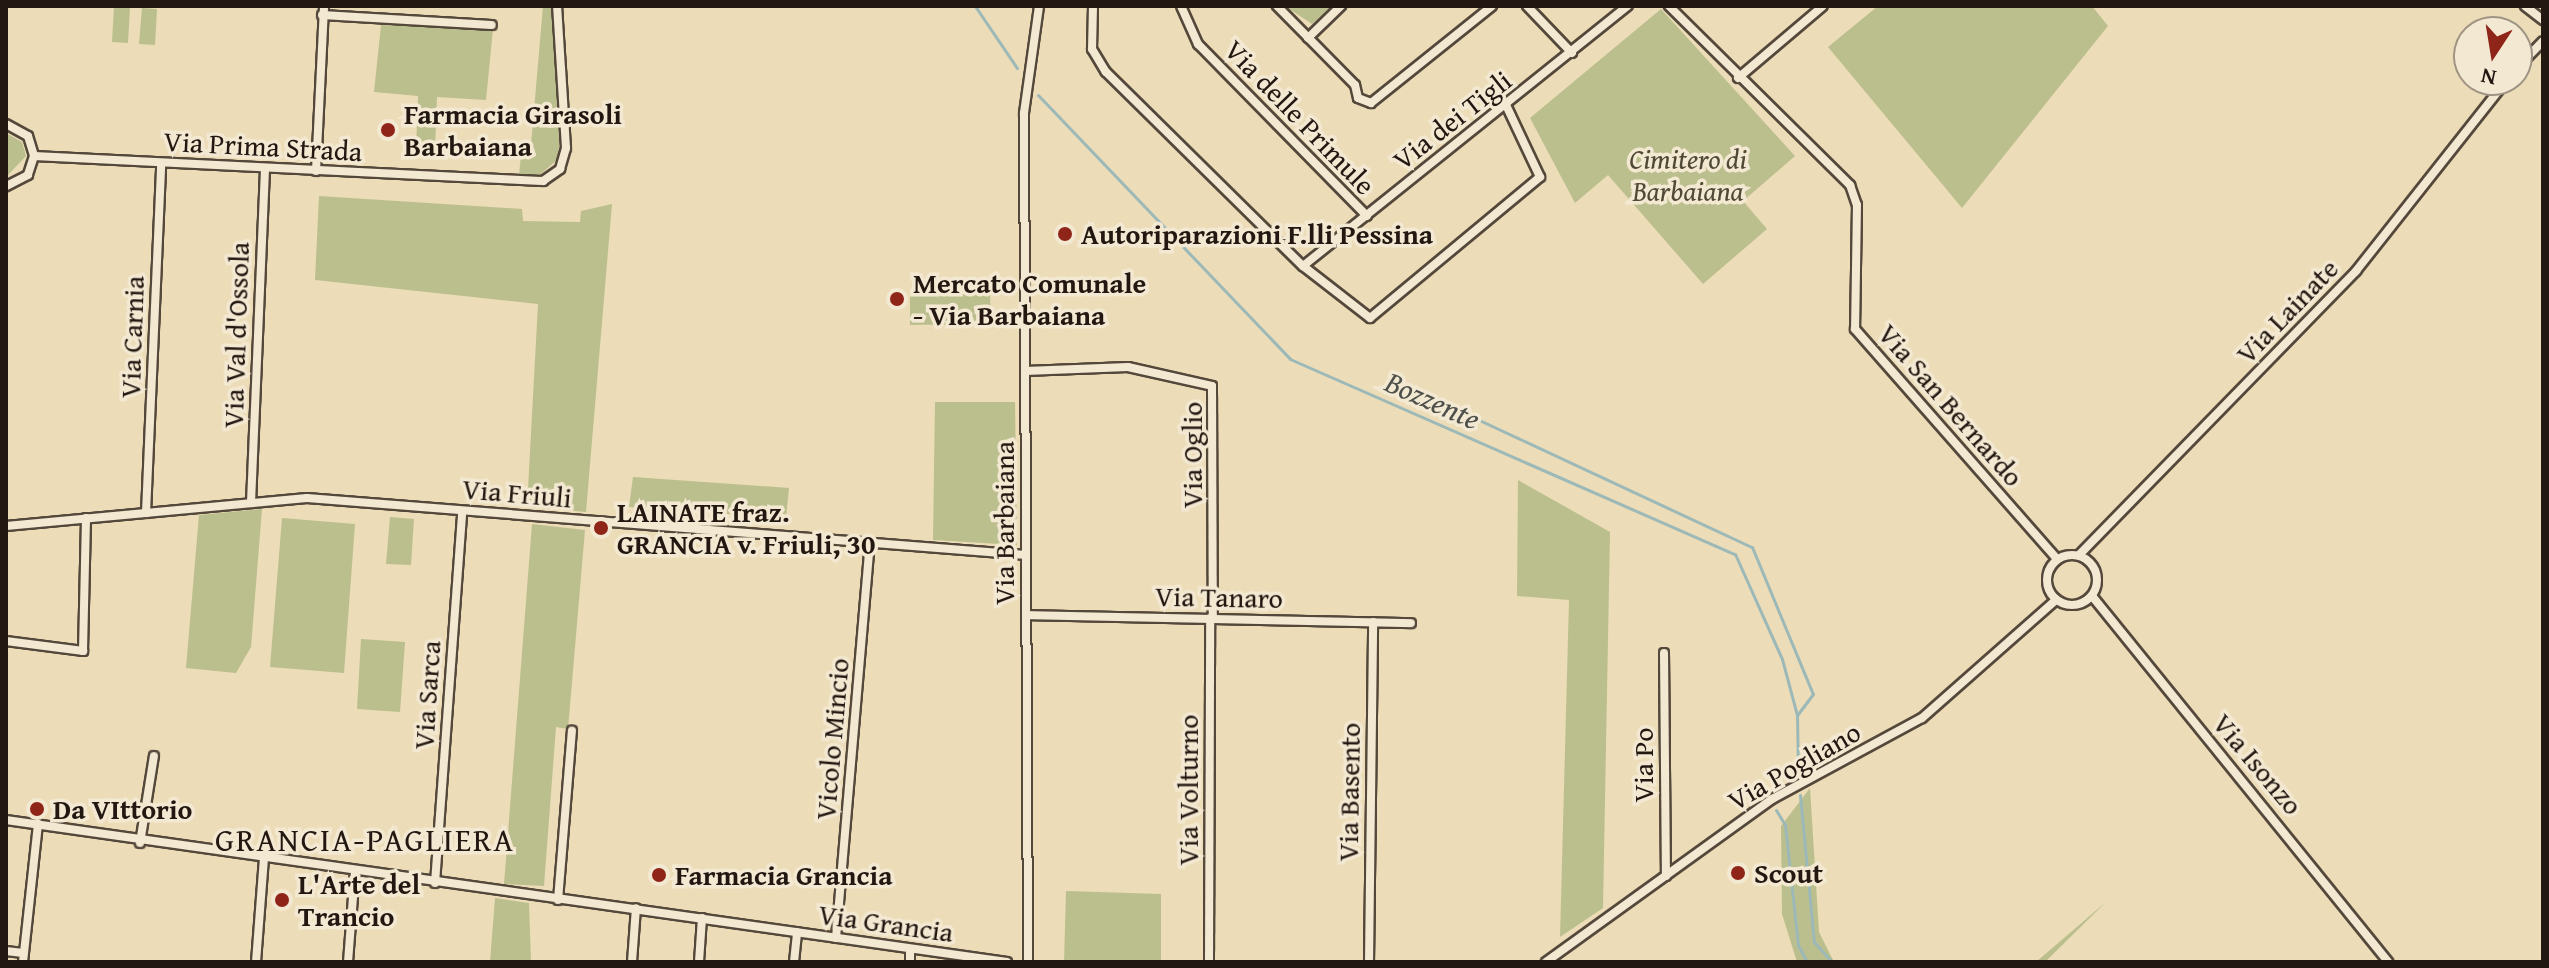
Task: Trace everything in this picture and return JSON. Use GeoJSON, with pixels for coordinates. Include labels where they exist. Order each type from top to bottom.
{"type":"FeatureCollection","features":[{"type":"Feature","properties":{"kind":"street","name":"Via Prima Strada"},"geometry":{"type":"LineString","coordinates":[[34,156],[529,183],[552,177],[566,148],[555,68],[557,6]]}},
{"type":"Feature","properties":{"kind":"street","name":"Via Barbaiana"},"geometry":{"type":"LineString","coordinates":[[1028,962],[1025,371],[1028,83],[1039,6]]}},
{"type":"Feature","properties":{"kind":"street"},"geometry":{"type":"LineString","coordinates":[[1093,6],[1092,49],[1106,72],[1303,266],[1375,317],[1540,177],[1506,105]]}},
{"type":"Feature","properties":{"kind":"street","name":"Via delle Primule"},"geometry":{"type":"LineString","coordinates":[[1181,6],[1198,44],[1367,216]]}},
{"type":"Feature","properties":{"kind":"street"},"geometry":{"type":"LineString","coordinates":[[1277,6],[1363,102],[1378,100],[1492,6]]}},
{"type":"Feature","properties":{"kind":"street"},"geometry":{"type":"LineString","coordinates":[[1308,38],[1341,6]]}},
{"type":"Feature","properties":{"kind":"street"},"geometry":{"type":"LineString","coordinates":[[1527,6],[1572,53]]}},
{"type":"Feature","properties":{"kind":"street","name":"Via dei Tigli"},"geometry":{"type":"LineString","coordinates":[[1303,266],[1628,6]]}},
{"type":"Feature","properties":{"kind":"street","name":"Via San Bernardo"},"geometry":{"type":"LineString","coordinates":[[1669,6],[1856,195],[1855,329],[2057,559]]}},
{"type":"Feature","properties":{"kind":"street"},"geometry":{"type":"LineString","coordinates":[[1738,78],[1823,6]]}},
{"type":"Feature","properties":{"kind":"street"},"geometry":{"type":"LineString","coordinates":[[2525,6],[2543,20]]}},
{"type":"Feature","properties":{"kind":"street"},"geometry":{"type":"LineString","coordinates":[[316,171],[323,10],[492,25]]}},
{"type":"Feature","properties":{"kind":"street","name":"Via Lainate"},"geometry":{"type":"LineString","coordinates":[[2079,555],[2356,271],[2494,96]]}},
{"type":"Feature","properties":{"kind":"street"},"geometry":{"type":"LineString","coordinates":[[6,124],[28,136],[34,156],[28,175],[6,186]]}},
{"type":"Feature","properties":{"kind":"street","name":"Via Carnia"},"geometry":{"type":"LineString","coordinates":[[146,513],[161,163]]}},
{"type":"Feature","properties":{"kind":"street","name":"Via Val d'Ossola"},"geometry":{"type":"LineString","coordinates":[[251,503],[265,168]]}},
{"type":"Feature","properties":{"kind":"street","name":"Via Oglio"},"geometry":{"type":"LineString","coordinates":[[1025,371],[1128,367],[1212,386],[1212,618]]}},
{"type":"Feature","properties":{"kind":"street","name":"Via Friuli"},"geometry":{"type":"LineString","coordinates":[[6,526],[307,498],[1026,555]]}},
{"type":"Feature","properties":{"kind":"street","name":"Via Sarca"},"geometry":{"type":"LineString","coordinates":[[435,883],[462,511]]}},
{"type":"Feature","properties":{"kind":"street"},"geometry":{"type":"LineString","coordinates":[[6,641],[83,651],[86,518]]}},
{"type":"Feature","properties":{"kind":"street","name":"Vicolo Mincio"},"geometry":{"type":"LineString","coordinates":[[836,938],[870,543]]}},
{"type":"Feature","properties":{"kind":"street"},"geometry":{"type":"LineString","coordinates":[[2079,555],[2095,568],[2092,596],[2075,605],[2056,600],[2046,583],[2057,559],[2079,555]]}},
{"type":"Feature","properties":{"kind":"street","name":"Via Isonzo"},"geometry":{"type":"LineString","coordinates":[[2092,596],[2388,962]]}},
{"type":"Feature","properties":{"kind":"street","name":"Via Pogliano"},"geometry":{"type":"LineString","coordinates":[[1546,962],[1774,798],[1922,718],[2056,600]]}},
{"type":"Feature","properties":{"kind":"street","name":"Via Tanaro"},"geometry":{"type":"LineString","coordinates":[[1026,615],[1411,623]]}},
{"type":"Feature","properties":{"kind":"street","name":"Via Volturno"},"geometry":{"type":"LineString","coordinates":[[1209,962],[1212,618]]}},
{"type":"Feature","properties":{"kind":"street","name":"Via Basento"},"geometry":{"type":"LineString","coordinates":[[1369,962],[1373,622]]}},
{"type":"Feature","properties":{"kind":"street","name":"Via Po"},"geometry":{"type":"LineString","coordinates":[[1664,653],[1666,876]]}},
{"type":"Feature","properties":{"kind":"street"},"geometry":{"type":"LineString","coordinates":[[558,900],[572,731]]}},
{"type":"Feature","properties":{"kind":"street"},"geometry":{"type":"LineString","coordinates":[[140,843],[154,756]]}},
{"type":"Feature","properties":{"kind":"street","name":"Via Grancia"},"geometry":{"type":"LineString","coordinates":[[6,820],[140,843],[636,908],[1007,962]]}},
{"type":"Feature","properties":{"kind":"street"},"geometry":{"type":"LineString","coordinates":[[6,951],[23,958],[38,824]]}},
{"type":"Feature","properties":{"kind":"street"},"geometry":{"type":"LineString","coordinates":[[256,962],[264,859]]}},
{"type":"Feature","properties":{"kind":"street"},"geometry":{"type":"LineString","coordinates":[[348,962],[355,871]]}},
{"type":"Feature","properties":{"kind":"street"},"geometry":{"type":"LineString","coordinates":[[632,962],[636,908]]}},
{"type":"Feature","properties":{"kind":"street"},"geometry":{"type":"LineString","coordinates":[[699,962],[702,918]]}},
{"type":"Feature","properties":{"kind":"street"},"geometry":{"type":"LineString","coordinates":[[794,962],[797,932]]}},
{"type":"Feature","properties":{"kind":"street"},"geometry":{"type":"LineString","coordinates":[[910,949],[910,962]]}},
{"type":"Feature","properties":{"kind":"green space"},"geometry":{"type":"Polygon","coordinates":[[[114,6],[130,7],[128,43],[112,42],[114,6]]]}},
{"type":"Feature","properties":{"kind":"green space"},"geometry":{"type":"Polygon","coordinates":[[[543,6],[552,6],[560,141],[557,160],[537,177],[519,175],[521,155],[530,156],[543,6]]]}},
{"type":"Feature","properties":{"kind":"green space"},"geometry":{"type":"Polygon","coordinates":[[[1285,6],[1331,6],[1312,24],[1285,6]]]}},
{"type":"Feature","properties":{"kind":"green space"},"geometry":{"type":"Polygon","coordinates":[[[1878,6],[2092,6],[2108,26],[1962,208],[1828,47],[1878,6]]]}},
{"type":"Feature","properties":{"kind":"green space"},"geometry":{"type":"Polygon","coordinates":[[[142,8],[157,9],[155,45],[139,44],[142,8]]]}},
{"type":"Feature","properties":{"kind":"green space","name":"Cimitero di Barbaiana"},"geometry":{"type":"Polygon","coordinates":[[[1661,9],[1795,156],[1743,201],[1767,229],[1703,284],[1608,175],[1575,203],[1530,118],[1661,9]]]}},
{"type":"Feature","properties":{"kind":"green space"},"geometry":{"type":"Polygon","coordinates":[[[381,25],[493,29],[486,100],[437,97],[435,150],[416,150],[418,96],[374,92],[381,25]]]}},
{"type":"Feature","properties":{"kind":"green space"},"geometry":{"type":"Polygon","coordinates":[[[6,133],[22,142],[26,156],[6,177],[6,133]]]}},
{"type":"Feature","properties":{"kind":"green space"},"geometry":{"type":"Polygon","coordinates":[[[319,196],[522,209],[523,221],[580,222],[581,211],[612,204],[586,512],[527,507],[538,304],[315,280],[319,196]]]}},
{"type":"Feature","properties":{"kind":"green space"},"geometry":{"type":"Polygon","coordinates":[[[990,293],[991,324],[910,325],[910,294],[990,293]]]}},
{"type":"Feature","properties":{"kind":"green space"},"geometry":{"type":"Polygon","coordinates":[[[935,402],[1015,402],[1017,545],[933,540],[935,402]]]}},
{"type":"Feature","properties":{"kind":"green space"},"geometry":{"type":"Polygon","coordinates":[[[633,477],[789,488],[786,518],[629,507],[633,477]]]}},
{"type":"Feature","properties":{"kind":"green space"},"geometry":{"type":"Polygon","coordinates":[[[1518,480],[1610,532],[1603,908],[1560,937],[1569,600],[1517,596],[1518,480]]]}},
{"type":"Feature","properties":{"kind":"green space"},"geometry":{"type":"Polygon","coordinates":[[[262,509],[251,647],[236,673],[186,668],[199,515],[262,509]]]}},
{"type":"Feature","properties":{"kind":"green space"},"geometry":{"type":"Polygon","coordinates":[[[390,517],[414,519],[411,565],[386,564],[390,517]]]}},
{"type":"Feature","properties":{"kind":"green space"},"geometry":{"type":"Polygon","coordinates":[[[282,518],[355,524],[344,673],[270,667],[282,518]]]}},
{"type":"Feature","properties":{"kind":"green space"},"geometry":{"type":"Polygon","coordinates":[[[532,524],[585,530],[568,729],[556,727],[544,886],[504,884],[532,524]]]}},
{"type":"Feature","properties":{"kind":"green space"},"geometry":{"type":"Polygon","coordinates":[[[361,639],[405,642],[400,712],[357,709],[361,639]]]}},
{"type":"Feature","properties":{"kind":"green space"},"geometry":{"type":"Polygon","coordinates":[[[1810,788],[1819,932],[1834,962],[1797,962],[1782,914],[1781,826],[1810,788]]]}},
{"type":"Feature","properties":{"kind":"green space"},"geometry":{"type":"Polygon","coordinates":[[[1066,891],[1161,894],[1161,962],[1064,962],[1066,891]]]}},
{"type":"Feature","properties":{"kind":"green space"},"geometry":{"type":"Polygon","coordinates":[[[495,898],[529,903],[531,962],[490,962],[495,898]]]}},
{"type":"Feature","properties":{"kind":"green space"},"geometry":{"type":"Polygon","coordinates":[[[2106,902],[2045,962],[2036,962],[2106,902]]]}},
{"type":"Feature","properties":{"kind":"waterway","name":"Bozzente"},"geometry":{"type":"LineString","coordinates":[[975,6],[1017,68]]}},
{"type":"Feature","properties":{"kind":"waterway","name":"Bozzente"},"geometry":{"type":"LineString","coordinates":[[1038,95],[1290,359],[1735,554],[1782,659],[1797,715],[1798,773]]}},
{"type":"Feature","properties":{"kind":"waterway","name":"Bozzente"},"geometry":{"type":"LineString","coordinates":[[1447,405],[1752,547],[1813,694],[1797,715]]}},
{"type":"Feature","properties":{"kind":"waterway","name":"Bozzente"},"geometry":{"type":"LineString","coordinates":[[1800,795],[1814,942],[1832,962]]}},
{"type":"Feature","properties":{"kind":"waterway"},"geometry":{"type":"LineString","coordinates":[[1776,810],[1785,825],[1798,945],[1807,962]]}},
{"type":"Feature","properties":{"kind":"place","name":"Farmacia Girasoli Barbaiana"},"geometry":{"type":"Point","coordinates":[388,130]}},
{"type":"Feature","properties":{"kind":"place","name":"Autoriparazioni F.lli Pessina"},"geometry":{"type":"Point","coordinates":[1065,234]}},
{"type":"Feature","properties":{"kind":"place","name":"Mercato Comunale - Via Barbaiana"},"geometry":{"type":"Point","coordinates":[897,299]}},
{"type":"Feature","properties":{"kind":"place","name":"LAINATE fraz. GRANCIA v. Friuli, 30"},"geometry":{"type":"Point","coordinates":[601,528]}},
{"type":"Feature","properties":{"kind":"place","name":"Da VIttorio"},"geometry":{"type":"Point","coordinates":[37,809]}},
{"type":"Feature","properties":{"kind":"place","name":"Scout"},"geometry":{"type":"Point","coordinates":[1738,873]}},
{"type":"Feature","properties":{"kind":"place","name":"Farmacia Grancia"},"geometry":{"type":"Point","coordinates":[659,875]}},
{"type":"Feature","properties":{"kind":"place","name":"L'Arte del Trancio"},"geometry":{"type":"Point","coordinates":[282,900]}},
{"type":"Feature","properties":{"kind":"district","name":"GRANCIA-PAGLIERA"},"geometry":{"type":"Point","coordinates":[365,840]}}]}
